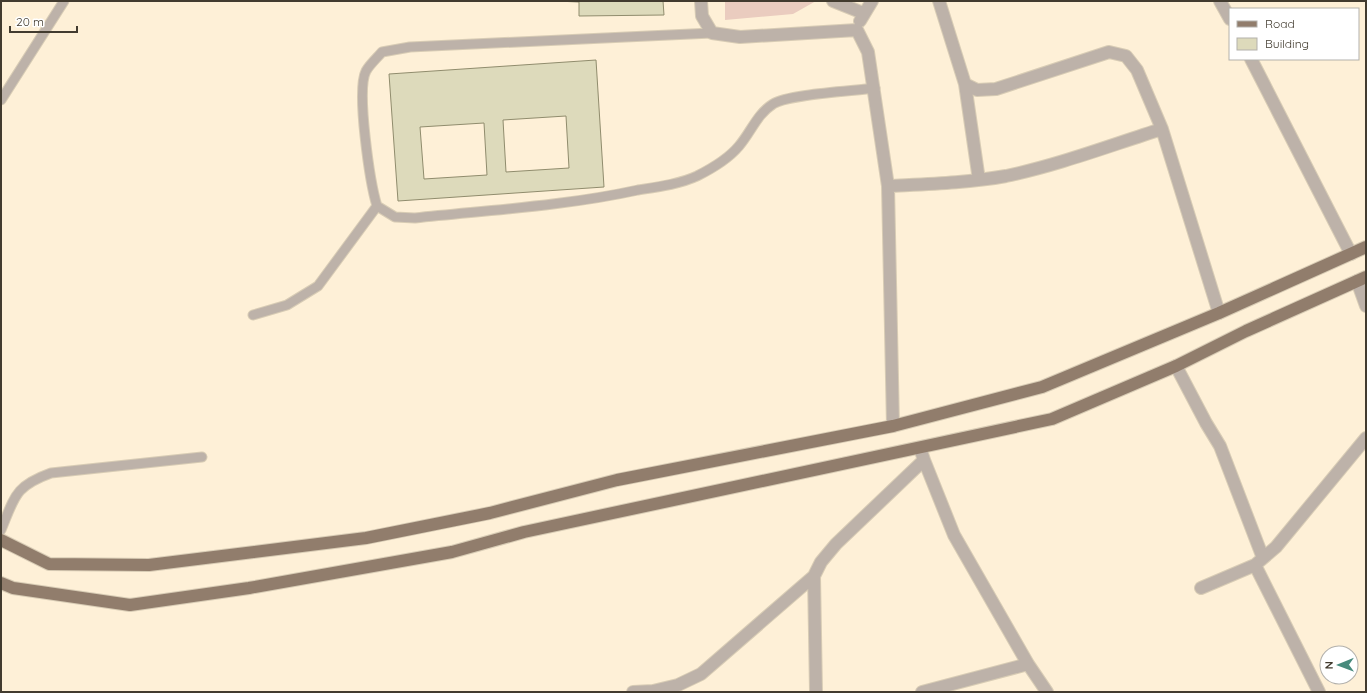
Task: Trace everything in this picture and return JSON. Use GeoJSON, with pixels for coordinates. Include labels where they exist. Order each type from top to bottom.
{"type":"FeatureCollection","features":[{"type":"Feature","properties":{"kind":"main road"},"geometry":{"type":"LineString","coordinates":[[1,540],[49,564],[149,565],[342,541],[490,513],[617,480],[893,426],[1042,387],[1218,313],[1366,247]]}},
{"type":"Feature","properties":{"kind":"main road"},"geometry":{"type":"LineString","coordinates":[[1,583],[13,588],[130,605],[249,588],[452,552],[524,532],[920,448],[1052,418],[1176,366],[1246,331],[1361,279]]}},
{"type":"Feature","properties":{"kind":"street"},"geometry":{"type":"LineString","coordinates":[[701,1],[702,16],[712,33],[740,37],[857,30]]}},
{"type":"Feature","properties":{"kind":"street"},"geometry":{"type":"LineString","coordinates":[[833,1],[863,13]]}},
{"type":"Feature","properties":{"kind":"street"},"geometry":{"type":"LineString","coordinates":[[872,1],[863,13],[857,30],[868,52],[875,88],[888,186],[893,426]]}},
{"type":"Feature","properties":{"kind":"street"},"geometry":{"type":"LineString","coordinates":[[939,1],[965,84],[979,180]]}},
{"type":"Feature","properties":{"kind":"street"},"geometry":{"type":"LineString","coordinates":[[1220,1],[1229,17]]}},
{"type":"Feature","properties":{"kind":"street"},"geometry":{"type":"LineString","coordinates":[[965,84],[977,90],[996,89],[1109,52],[1126,56],[1136,70],[1162,129],[1218,313]]}},
{"type":"Feature","properties":{"kind":"street"},"geometry":{"type":"LineString","coordinates":[[1251,60],[1351,254]]}},
{"type":"Feature","properties":{"kind":"street"},"geometry":{"type":"LineString","coordinates":[[888,186],[979,180],[1041,168],[1162,129]]}},
{"type":"Feature","properties":{"kind":"street"},"geometry":{"type":"LineString","coordinates":[[1361,279],[1366,306]]}},
{"type":"Feature","properties":{"kind":"street"},"geometry":{"type":"LineString","coordinates":[[1176,366],[1220,446],[1259,562],[1320,692]]}},
{"type":"Feature","properties":{"kind":"street"},"geometry":{"type":"LineString","coordinates":[[1201,588],[1259,562],[1276,547],[1296,525],[1366,438]]}},
{"type":"Feature","properties":{"kind":"street"},"geometry":{"type":"LineString","coordinates":[[920,448],[954,535],[1028,664],[1047,692]]}},
{"type":"Feature","properties":{"kind":"street"},"geometry":{"type":"LineString","coordinates":[[633,692],[653,691],[678,685],[701,674],[814,576],[821,562],[836,544],[924,460]]}},
{"type":"Feature","properties":{"kind":"street"},"geometry":{"type":"LineString","coordinates":[[814,576],[816,692]]}},
{"type":"Feature","properties":{"kind":"street"},"geometry":{"type":"LineString","coordinates":[[922,692],[1028,664]]}},
{"type":"Feature","properties":{"kind":"lane"},"geometry":{"type":"LineString","coordinates":[[1,100],[64,1]]}},
{"type":"Feature","properties":{"kind":"lane"},"geometry":{"type":"LineString","coordinates":[[712,33],[410,47],[382,52],[366,72],[362,97],[371,187],[377,206],[395,217],[415,218],[568,203],[658,186],[696,176],[719,162],[738,147],[756,120],[774,103],[800,97],[875,88]]}},
{"type":"Feature","properties":{"kind":"lane"},"geometry":{"type":"LineString","coordinates":[[253,315],[287,305],[318,286],[377,206]]}},
{"type":"Feature","properties":{"kind":"lane"},"geometry":{"type":"LineString","coordinates":[[1,530],[19,490],[32,480],[51,473],[202,457]]}},
{"type":"Feature","properties":{"kind":"shaded area"},"geometry":{"type":"Polygon","coordinates":[[[725,1],[816,1],[793,14],[725,20],[725,1]]]}},
{"type":"Feature","properties":{"kind":"building"},"geometry":{"type":"Polygon","coordinates":[[[556,1],[663,1],[664,15],[579,16],[579,2],[556,1]]]}},
{"type":"Feature","properties":{"kind":"building"},"geometry":{"type":"Polygon","coordinates":[[[596,60],[604,187],[398,201],[389,74],[596,60]],[[566,116],[503,120],[506,172],[569,168],[566,116]],[[484,123],[420,127],[424,179],[487,175],[484,123]]]}}]}
